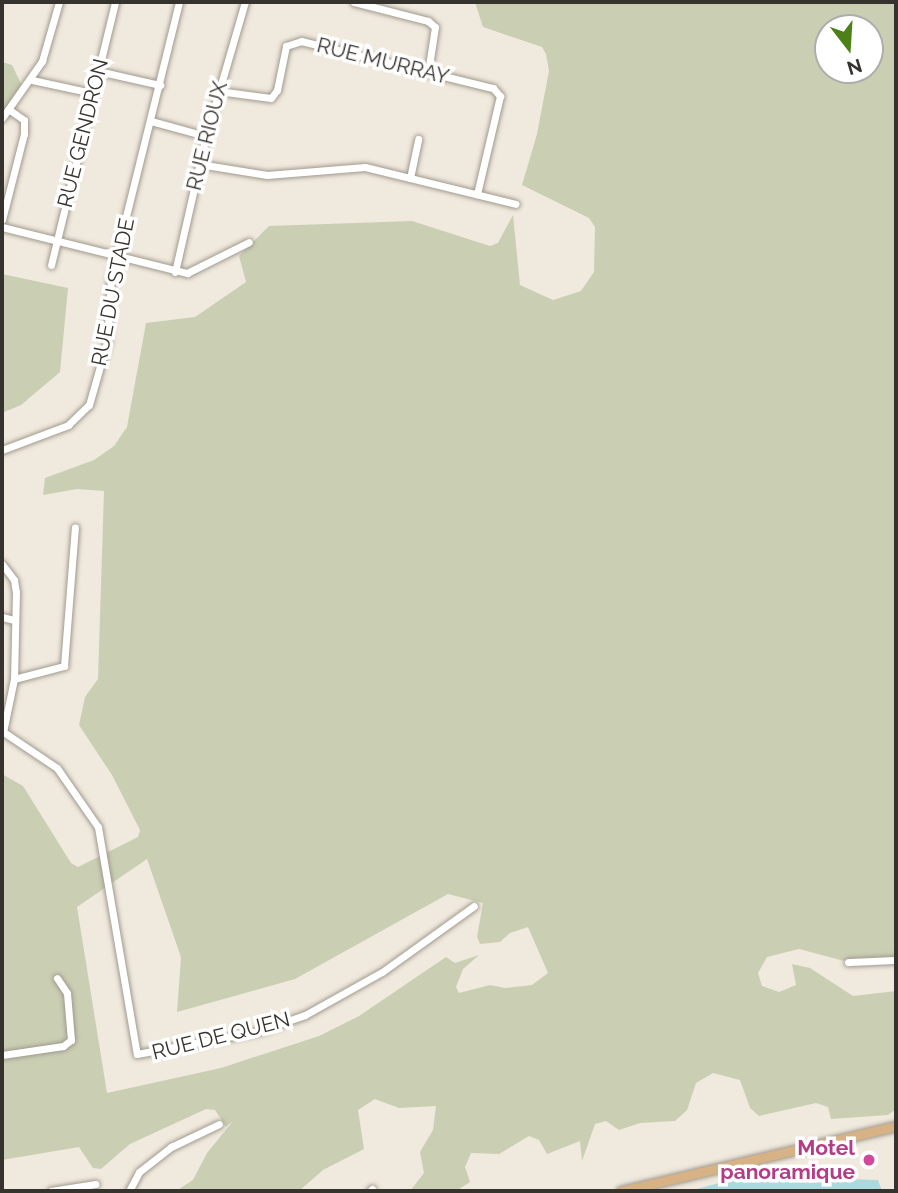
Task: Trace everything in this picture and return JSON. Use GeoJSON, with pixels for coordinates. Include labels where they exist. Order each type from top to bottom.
{"type":"FeatureCollection","features":[{"type":"Feature","properties":{"kind":"main road"},"geometry":{"type":"LineString","coordinates":[[621,1191],[896,1126]]}},
{"type":"Feature","properties":{"kind":"street"},"geometry":{"type":"LineString","coordinates":[[2,118],[32,80],[59,2]]}},
{"type":"Feature","properties":{"kind":"street","name":"RUE GENDRON"},"geometry":{"type":"LineString","coordinates":[[51,265],[115,2]]}},
{"type":"Feature","properties":{"kind":"street","name":"RUE DU STADE"},"geometry":{"type":"LineString","coordinates":[[2,450],[68,425],[89,405],[107,342],[118,253],[179,2]]}},
{"type":"Feature","properties":{"kind":"street","name":"RUE RIOUX"},"geometry":{"type":"LineString","coordinates":[[175,272],[206,136],[245,2]]}},
{"type":"Feature","properties":{"kind":"street"},"geometry":{"type":"LineString","coordinates":[[354,2],[428,21],[435,27],[428,72]]}},
{"type":"Feature","properties":{"kind":"street","name":"RUE MURRAY"},"geometry":{"type":"LineString","coordinates":[[218,91],[271,98],[277,90],[286,46],[301,41],[493,88],[500,96],[477,194]]}},
{"type":"Feature","properties":{"kind":"street"},"geometry":{"type":"LineString","coordinates":[[98,71],[160,85]]}},
{"type":"Feature","properties":{"kind":"street"},"geometry":{"type":"LineString","coordinates":[[32,80],[92,93]]}},
{"type":"Feature","properties":{"kind":"street"},"geometry":{"type":"LineString","coordinates":[[2,220],[24,120],[8,108]]}},
{"type":"Feature","properties":{"kind":"street"},"geometry":{"type":"LineString","coordinates":[[151,121],[206,136]]}},
{"type":"Feature","properties":{"kind":"street"},"geometry":{"type":"LineString","coordinates":[[410,178],[418,139]]}},
{"type":"Feature","properties":{"kind":"street"},"geometry":{"type":"LineString","coordinates":[[199,164],[267,175],[365,167],[516,204]]}},
{"type":"Feature","properties":{"kind":"street"},"geometry":{"type":"LineString","coordinates":[[2,227],[118,253],[175,272],[187,273],[249,242]]}},
{"type":"Feature","properties":{"kind":"street"},"geometry":{"type":"LineString","coordinates":[[14,679],[64,666],[75,527]]}},
{"type":"Feature","properties":{"kind":"street"},"geometry":{"type":"LineString","coordinates":[[2,564],[14,580],[14,679],[2,732]]}},
{"type":"Feature","properties":{"kind":"street"},"geometry":{"type":"LineString","coordinates":[[2,617],[14,620]]}},
{"type":"Feature","properties":{"kind":"street","name":"RUE DE QUEN"},"geometry":{"type":"LineString","coordinates":[[2,732],[57,768],[97,827],[137,1054],[259,1031],[305,1015],[382,972],[474,906]]}},
{"type":"Feature","properties":{"kind":"street"},"geometry":{"type":"LineString","coordinates":[[848,962],[896,960]]}},
{"type":"Feature","properties":{"kind":"street"},"geometry":{"type":"LineString","coordinates":[[2,1055],[63,1046],[71,1040],[67,993],[57,978]]}},
{"type":"Feature","properties":{"kind":"street"},"geometry":{"type":"LineString","coordinates":[[129,1191],[139,1172],[171,1147],[219,1124]]}},
{"type":"Feature","properties":{"kind":"street"},"geometry":{"type":"LineString","coordinates":[[51,1191],[95,1184]]}},
{"type":"Feature","properties":{"kind":"green space"},"geometry":{"type":"Polygon","coordinates":[[[475,2],[896,2],[896,960],[848,962],[799,949],[767,957],[758,973],[762,986],[779,992],[796,985],[792,964],[810,968],[853,996],[896,991],[895,1110],[888,1115],[831,1119],[828,1107],[816,1103],[759,1116],[750,1108],[740,1080],[713,1073],[696,1083],[687,1110],[675,1121],[640,1123],[619,1130],[606,1121],[595,1124],[582,1161],[580,1141],[547,1154],[539,1140],[529,1136],[499,1154],[471,1153],[465,1167],[470,1182],[456,1191],[410,1191],[424,1173],[420,1152],[433,1130],[436,1106],[399,1108],[375,1099],[358,1110],[364,1149],[323,1170],[299,1191],[176,1191],[193,1180],[207,1153],[233,1121],[226,1127],[215,1110],[206,1109],[130,1144],[101,1169],[93,1168],[79,1147],[2,1160],[2,774],[23,786],[71,863],[78,867],[138,837],[140,830],[112,775],[79,725],[85,697],[98,679],[104,491],[77,489],[43,495],[45,478],[94,460],[114,446],[127,427],[146,323],[195,317],[246,282],[239,256],[269,226],[412,221],[490,246],[498,243],[513,215],[520,285],[553,300],[581,291],[594,272],[595,227],[589,218],[522,185],[537,134],[549,71],[542,47],[483,27],[475,2]],[[147,859],[77,907],[107,1093],[221,1068],[319,1036],[359,1016],[446,957],[455,963],[479,955],[463,969],[456,987],[459,993],[490,985],[505,988],[532,985],[548,973],[528,927],[510,933],[500,942],[480,944],[477,937],[483,903],[448,894],[295,979],[177,1012],[181,957],[147,859]]]}},
{"type":"Feature","properties":{"kind":"green space"},"geometry":{"type":"Polygon","coordinates":[[[2,62],[12,65],[24,90],[2,115],[2,62]]]}},
{"type":"Feature","properties":{"kind":"green space"},"geometry":{"type":"Polygon","coordinates":[[[2,274],[68,288],[60,372],[21,405],[2,413],[2,274]]]}},
{"type":"Feature","properties":{"kind":"water"},"geometry":{"type":"Polygon","coordinates":[[[768,1170],[790,1170],[810,1178],[878,1180],[882,1191],[689,1191],[768,1170]]]}},
{"type":"Feature","properties":{"kind":"place","name":"Motel panoramique"},"geometry":{"type":"Point","coordinates":[869,1160]}}]}
